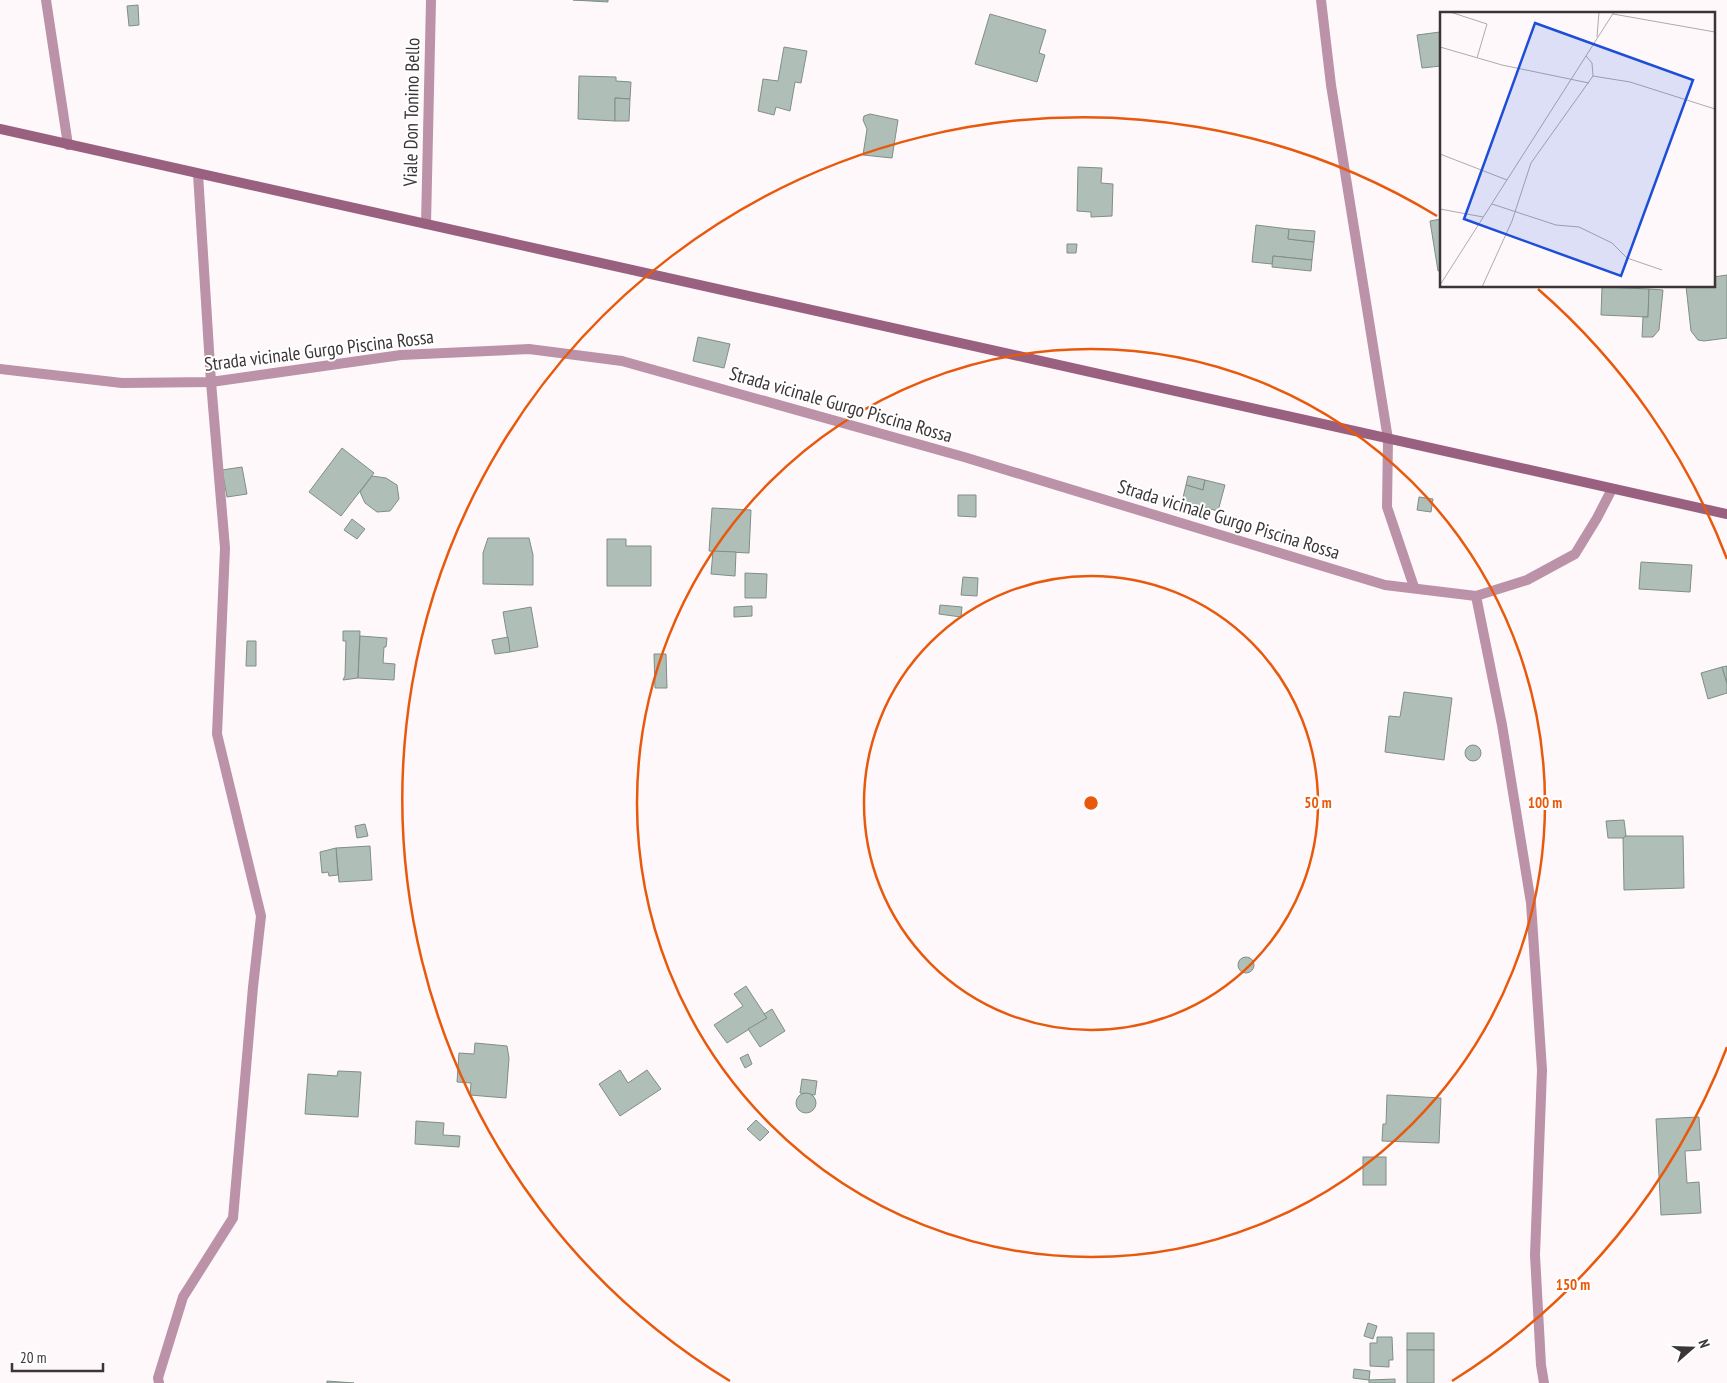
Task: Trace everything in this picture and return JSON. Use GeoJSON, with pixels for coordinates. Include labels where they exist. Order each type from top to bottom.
{"type":"FeatureCollection","features":[{"type":"Feature","properties":{"kind":"main road"},"geometry":{"type":"LineString","coordinates":[[0,129],[1727,514]]}},
{"type":"Feature","properties":{"kind":"street"},"geometry":{"type":"LineString","coordinates":[[46,0],[68,145]]}},
{"type":"Feature","properties":{"kind":"street","name":"Viale Don Tonino Bello"},"geometry":{"type":"LineString","coordinates":[[426,224],[431,0]]}},
{"type":"Feature","properties":{"kind":"street"},"geometry":{"type":"LineString","coordinates":[[1321,0],[1331,85],[1388,439],[1387,507],[1414,587]]}},
{"type":"Feature","properties":{"kind":"street"},"geometry":{"type":"LineString","coordinates":[[159,1383],[158,1378],[183,1297],[233,1218],[253,987],[262,916],[217,734],[225,548],[211,382],[198,174]]}},
{"type":"Feature","properties":{"kind":"street","name":"Strada vicinale Gurgo Piscina Rossa"},"geometry":{"type":"LineString","coordinates":[[0,369],[122,383],[211,382],[401,355],[529,349],[622,361],[964,457],[1385,584],[1476,596],[1527,580],[1575,554],[1612,489]]}},
{"type":"Feature","properties":{"kind":"street"},"geometry":{"type":"LineString","coordinates":[[1476,596],[1502,724],[1531,903],[1542,1070],[1535,1254],[1544,1383]]}},
{"type":"Feature","properties":{"kind":"building"},"geometry":{"type":"Polygon","coordinates":[[[573,0],[608,0],[608,2],[573,0]]]}},
{"type":"Feature","properties":{"kind":"building"},"geometry":{"type":"Polygon","coordinates":[[[138,5],[139,25],[129,26],[127,6],[138,5]]]}},
{"type":"Feature","properties":{"kind":"building"},"geometry":{"type":"Polygon","coordinates":[[[990,14],[1046,30],[1039,53],[1045,55],[1037,82],[975,64],[990,14]]]}},
{"type":"Feature","properties":{"kind":"building"},"geometry":{"type":"Polygon","coordinates":[[[1440,32],[1440,66],[1422,68],[1417,35],[1440,32]]]}},
{"type":"Feature","properties":{"kind":"building"},"geometry":{"type":"Polygon","coordinates":[[[784,47],[807,51],[801,83],[795,82],[790,111],[776,107],[774,115],[758,111],[763,79],[778,81],[784,47]]]}},
{"type":"Feature","properties":{"kind":"building"},"geometry":{"type":"Polygon","coordinates":[[[579,76],[616,77],[616,81],[631,82],[630,99],[615,98],[615,121],[578,119],[579,76]]]}},
{"type":"Feature","properties":{"kind":"building"},"geometry":{"type":"Polygon","coordinates":[[[615,98],[630,99],[629,121],[615,121],[615,98]]]}},
{"type":"Feature","properties":{"kind":"building"},"geometry":{"type":"Polygon","coordinates":[[[870,114],[898,120],[892,158],[863,155],[867,129],[863,120],[864,116],[870,114]]]}},
{"type":"Feature","properties":{"kind":"building"},"geometry":{"type":"Polygon","coordinates":[[[1078,167],[1102,168],[1101,183],[1113,184],[1112,216],[1091,217],[1091,212],[1077,211],[1078,167]]]}},
{"type":"Feature","properties":{"kind":"building"},"geometry":{"type":"Polygon","coordinates":[[[1440,219],[1440,270],[1438,271],[1430,221],[1440,219]]]}},
{"type":"Feature","properties":{"kind":"building"},"geometry":{"type":"Polygon","coordinates":[[[1256,225],[1289,229],[1288,239],[1314,242],[1312,260],[1273,256],[1272,264],[1252,262],[1256,225]]]}},
{"type":"Feature","properties":{"kind":"building"},"geometry":{"type":"Polygon","coordinates":[[[1289,229],[1315,231],[1314,242],[1288,239],[1289,229]]]}},
{"type":"Feature","properties":{"kind":"building"},"geometry":{"type":"Polygon","coordinates":[[[1067,244],[1077,244],[1076,253],[1067,253],[1067,244]]]}},
{"type":"Feature","properties":{"kind":"building"},"geometry":{"type":"Polygon","coordinates":[[[1273,256],[1312,260],[1311,271],[1272,267],[1273,256]]]}},
{"type":"Feature","properties":{"kind":"building"},"geometry":{"type":"Polygon","coordinates":[[[1727,275],[1727,338],[1698,340],[1691,331],[1686,288],[1714,288],[1714,277],[1727,275]]]}},
{"type":"Feature","properties":{"kind":"building"},"geometry":{"type":"Polygon","coordinates":[[[1602,288],[1649,289],[1648,317],[1601,315],[1602,288]]]}},
{"type":"Feature","properties":{"kind":"building"},"geometry":{"type":"Polygon","coordinates":[[[1649,289],[1663,290],[1659,330],[1653,337],[1642,337],[1643,317],[1648,317],[1649,289]]]}},
{"type":"Feature","properties":{"kind":"building"},"geometry":{"type":"Polygon","coordinates":[[[698,337],[730,344],[724,368],[693,361],[698,337]]]}},
{"type":"Feature","properties":{"kind":"building"},"geometry":{"type":"Polygon","coordinates":[[[342,448],[374,473],[341,516],[309,492],[342,448]]]}},
{"type":"Feature","properties":{"kind":"building"},"geometry":{"type":"Polygon","coordinates":[[[242,467],[247,494],[227,497],[222,470],[242,467]]]}},
{"type":"Feature","properties":{"kind":"building"},"geometry":{"type":"Polygon","coordinates":[[[372,476],[386,478],[397,485],[399,499],[390,511],[377,512],[365,503],[360,492],[372,476]]]}},
{"type":"Feature","properties":{"kind":"building"},"geometry":{"type":"Polygon","coordinates":[[[1188,476],[1205,480],[1203,490],[1186,485],[1188,476]]]}},
{"type":"Feature","properties":{"kind":"building"},"geometry":{"type":"Polygon","coordinates":[[[1205,480],[1225,485],[1218,511],[1182,502],[1186,485],[1203,490],[1205,480]]]}},
{"type":"Feature","properties":{"kind":"building"},"geometry":{"type":"Polygon","coordinates":[[[958,495],[976,495],[976,517],[958,516],[958,495]]]}},
{"type":"Feature","properties":{"kind":"building"},"geometry":{"type":"Polygon","coordinates":[[[1419,497],[1433,499],[1431,512],[1417,510],[1419,497]]]}},
{"type":"Feature","properties":{"kind":"building"},"geometry":{"type":"Polygon","coordinates":[[[712,508],[751,510],[749,553],[709,551],[712,508]]]}},
{"type":"Feature","properties":{"kind":"building"},"geometry":{"type":"Polygon","coordinates":[[[352,519],[365,529],[357,539],[344,530],[352,519]]]}},
{"type":"Feature","properties":{"kind":"building"},"geometry":{"type":"Polygon","coordinates":[[[488,538],[529,538],[533,555],[533,585],[483,584],[483,553],[488,538]]]}},
{"type":"Feature","properties":{"kind":"building"},"geometry":{"type":"Polygon","coordinates":[[[607,539],[626,539],[626,546],[651,546],[651,586],[607,586],[607,539]]]}},
{"type":"Feature","properties":{"kind":"building"},"geometry":{"type":"Polygon","coordinates":[[[713,551],[736,552],[735,576],[711,574],[713,551]]]}},
{"type":"Feature","properties":{"kind":"building"},"geometry":{"type":"Polygon","coordinates":[[[1641,562],[1692,565],[1690,592],[1639,589],[1641,562]]]}},
{"type":"Feature","properties":{"kind":"building"},"geometry":{"type":"Polygon","coordinates":[[[745,573],[767,574],[766,598],[745,598],[745,573]]]}},
{"type":"Feature","properties":{"kind":"building"},"geometry":{"type":"Polygon","coordinates":[[[963,577],[978,578],[977,596],[961,595],[963,577]]]}},
{"type":"Feature","properties":{"kind":"building"},"geometry":{"type":"Polygon","coordinates":[[[940,605],[962,607],[961,617],[939,614],[940,605]]]}},
{"type":"Feature","properties":{"kind":"building"},"geometry":{"type":"Polygon","coordinates":[[[752,606],[752,616],[734,617],[734,607],[752,606]]]}},
{"type":"Feature","properties":{"kind":"building"},"geometry":{"type":"Polygon","coordinates":[[[531,607],[538,647],[510,652],[503,612],[531,607]]]}},
{"type":"Feature","properties":{"kind":"building"},"geometry":{"type":"Polygon","coordinates":[[[343,631],[360,631],[358,678],[343,680],[345,676],[346,641],[343,641],[343,631]]]}},
{"type":"Feature","properties":{"kind":"building"},"geometry":{"type":"Polygon","coordinates":[[[360,636],[387,638],[386,647],[384,647],[383,663],[395,664],[394,680],[358,678],[360,636]]]}},
{"type":"Feature","properties":{"kind":"building"},"geometry":{"type":"Polygon","coordinates":[[[508,637],[510,652],[495,654],[492,640],[508,637]]]}},
{"type":"Feature","properties":{"kind":"building"},"geometry":{"type":"Polygon","coordinates":[[[247,641],[256,641],[256,666],[246,666],[247,641]]]}},
{"type":"Feature","properties":{"kind":"building"},"geometry":{"type":"Polygon","coordinates":[[[654,654],[666,654],[667,688],[655,688],[654,654]]]}},
{"type":"Feature","properties":{"kind":"building"},"geometry":{"type":"Polygon","coordinates":[[[1727,666],[1727,684],[1722,667],[1727,666]]]}},
{"type":"Feature","properties":{"kind":"building"},"geometry":{"type":"Polygon","coordinates":[[[1722,667],[1727,684],[1727,693],[1708,699],[1701,673],[1722,667]]]}},
{"type":"Feature","properties":{"kind":"building"},"geometry":{"type":"Polygon","coordinates":[[[1404,692],[1452,698],[1444,760],[1385,752],[1389,716],[1400,717],[1404,692]]]}},
{"type":"Feature","properties":{"kind":"building"},"geometry":{"type":"Polygon","coordinates":[[[1470,745],[1476,745],[1481,750],[1479,759],[1470,761],[1465,756],[1465,750],[1470,745]]]}},
{"type":"Feature","properties":{"kind":"building"},"geometry":{"type":"Polygon","coordinates":[[[1624,820],[1626,836],[1623,838],[1608,838],[1606,821],[1624,820]]]}},
{"type":"Feature","properties":{"kind":"building"},"geometry":{"type":"Polygon","coordinates":[[[365,824],[368,836],[357,838],[355,826],[365,824]]]}},
{"type":"Feature","properties":{"kind":"building"},"geometry":{"type":"Polygon","coordinates":[[[1626,836],[1683,836],[1684,888],[1624,890],[1623,838],[1626,836]]]}},
{"type":"Feature","properties":{"kind":"building"},"geometry":{"type":"Polygon","coordinates":[[[370,846],[372,880],[339,882],[336,848],[370,846]]]}},
{"type":"Feature","properties":{"kind":"building"},"geometry":{"type":"Polygon","coordinates":[[[336,848],[338,875],[329,876],[328,872],[322,873],[320,852],[336,848]]]}},
{"type":"Feature","properties":{"kind":"building"},"geometry":{"type":"Polygon","coordinates":[[[1246,957],[1252,959],[1254,965],[1252,971],[1246,973],[1240,971],[1238,965],[1240,959],[1246,957]]]}},
{"type":"Feature","properties":{"kind":"building"},"geometry":{"type":"Polygon","coordinates":[[[746,986],[767,1018],[727,1043],[714,1025],[743,1006],[734,994],[746,986]]]}},
{"type":"Feature","properties":{"kind":"building"},"geometry":{"type":"Polygon","coordinates":[[[772,1009],[785,1031],[760,1047],[748,1029],[767,1018],[764,1014],[772,1009]]]}},
{"type":"Feature","properties":{"kind":"building"},"geometry":{"type":"Polygon","coordinates":[[[475,1043],[507,1046],[509,1058],[506,1098],[470,1095],[471,1083],[457,1082],[459,1053],[474,1054],[475,1043]]]}},
{"type":"Feature","properties":{"kind":"building"},"geometry":{"type":"Polygon","coordinates":[[[748,1054],[752,1064],[745,1068],[740,1058],[748,1054]]]}},
{"type":"Feature","properties":{"kind":"building"},"geometry":{"type":"Polygon","coordinates":[[[620,1070],[628,1083],[647,1070],[661,1089],[620,1116],[599,1084],[620,1070]]]}},
{"type":"Feature","properties":{"kind":"building"},"geometry":{"type":"Polygon","coordinates":[[[338,1071],[361,1072],[358,1117],[305,1114],[308,1074],[337,1076],[338,1071]]]}},
{"type":"Feature","properties":{"kind":"building"},"geometry":{"type":"Polygon","coordinates":[[[802,1079],[817,1081],[815,1095],[800,1093],[802,1079]]]}},
{"type":"Feature","properties":{"kind":"building"},"geometry":{"type":"Polygon","coordinates":[[[806,1093],[813,1096],[816,1103],[813,1110],[806,1113],[799,1110],[796,1103],[799,1096],[806,1093]]]}},
{"type":"Feature","properties":{"kind":"building"},"geometry":{"type":"Polygon","coordinates":[[[1387,1095],[1441,1098],[1439,1143],[1382,1141],[1383,1124],[1386,1124],[1387,1095]]]}},
{"type":"Feature","properties":{"kind":"building"},"geometry":{"type":"Polygon","coordinates":[[[1699,1117],[1701,1150],[1685,1151],[1687,1183],[1699,1182],[1701,1213],[1661,1215],[1656,1119],[1699,1117]]]}},
{"type":"Feature","properties":{"kind":"building"},"geometry":{"type":"Polygon","coordinates":[[[756,1120],[769,1132],[760,1141],[747,1129],[756,1120]]]}},
{"type":"Feature","properties":{"kind":"building"},"geometry":{"type":"Polygon","coordinates":[[[416,1121],[444,1123],[443,1135],[460,1136],[459,1147],[415,1144],[416,1121]]]}},
{"type":"Feature","properties":{"kind":"building"},"geometry":{"type":"Polygon","coordinates":[[[1363,1157],[1386,1157],[1386,1185],[1363,1185],[1363,1157]]]}},
{"type":"Feature","properties":{"kind":"building"},"geometry":{"type":"Polygon","coordinates":[[[1368,1323],[1377,1326],[1373,1339],[1364,1336],[1368,1323]]]}},
{"type":"Feature","properties":{"kind":"building"},"geometry":{"type":"Polygon","coordinates":[[[1407,1333],[1434,1333],[1434,1350],[1407,1350],[1407,1333]]]}},
{"type":"Feature","properties":{"kind":"building"},"geometry":{"type":"Polygon","coordinates":[[[1377,1337],[1392,1337],[1393,1360],[1389,1360],[1389,1367],[1370,1366],[1370,1343],[1377,1343],[1377,1337]]]}},
{"type":"Feature","properties":{"kind":"building"},"geometry":{"type":"Polygon","coordinates":[[[1407,1350],[1434,1350],[1434,1383],[1407,1383],[1407,1350]]]}},
{"type":"Feature","properties":{"kind":"building"},"geometry":{"type":"Polygon","coordinates":[[[1354,1369],[1370,1371],[1369,1380],[1353,1378],[1354,1369]]]}},
{"type":"Feature","properties":{"kind":"building"},"geometry":{"type":"Polygon","coordinates":[[[1395,1379],[1395,1383],[1369,1383],[1369,1380],[1395,1379]]]}},
{"type":"Feature","properties":{"kind":"building"},"geometry":{"type":"Polygon","coordinates":[[[327,1381],[354,1383],[327,1383],[327,1381]]]}}]}
